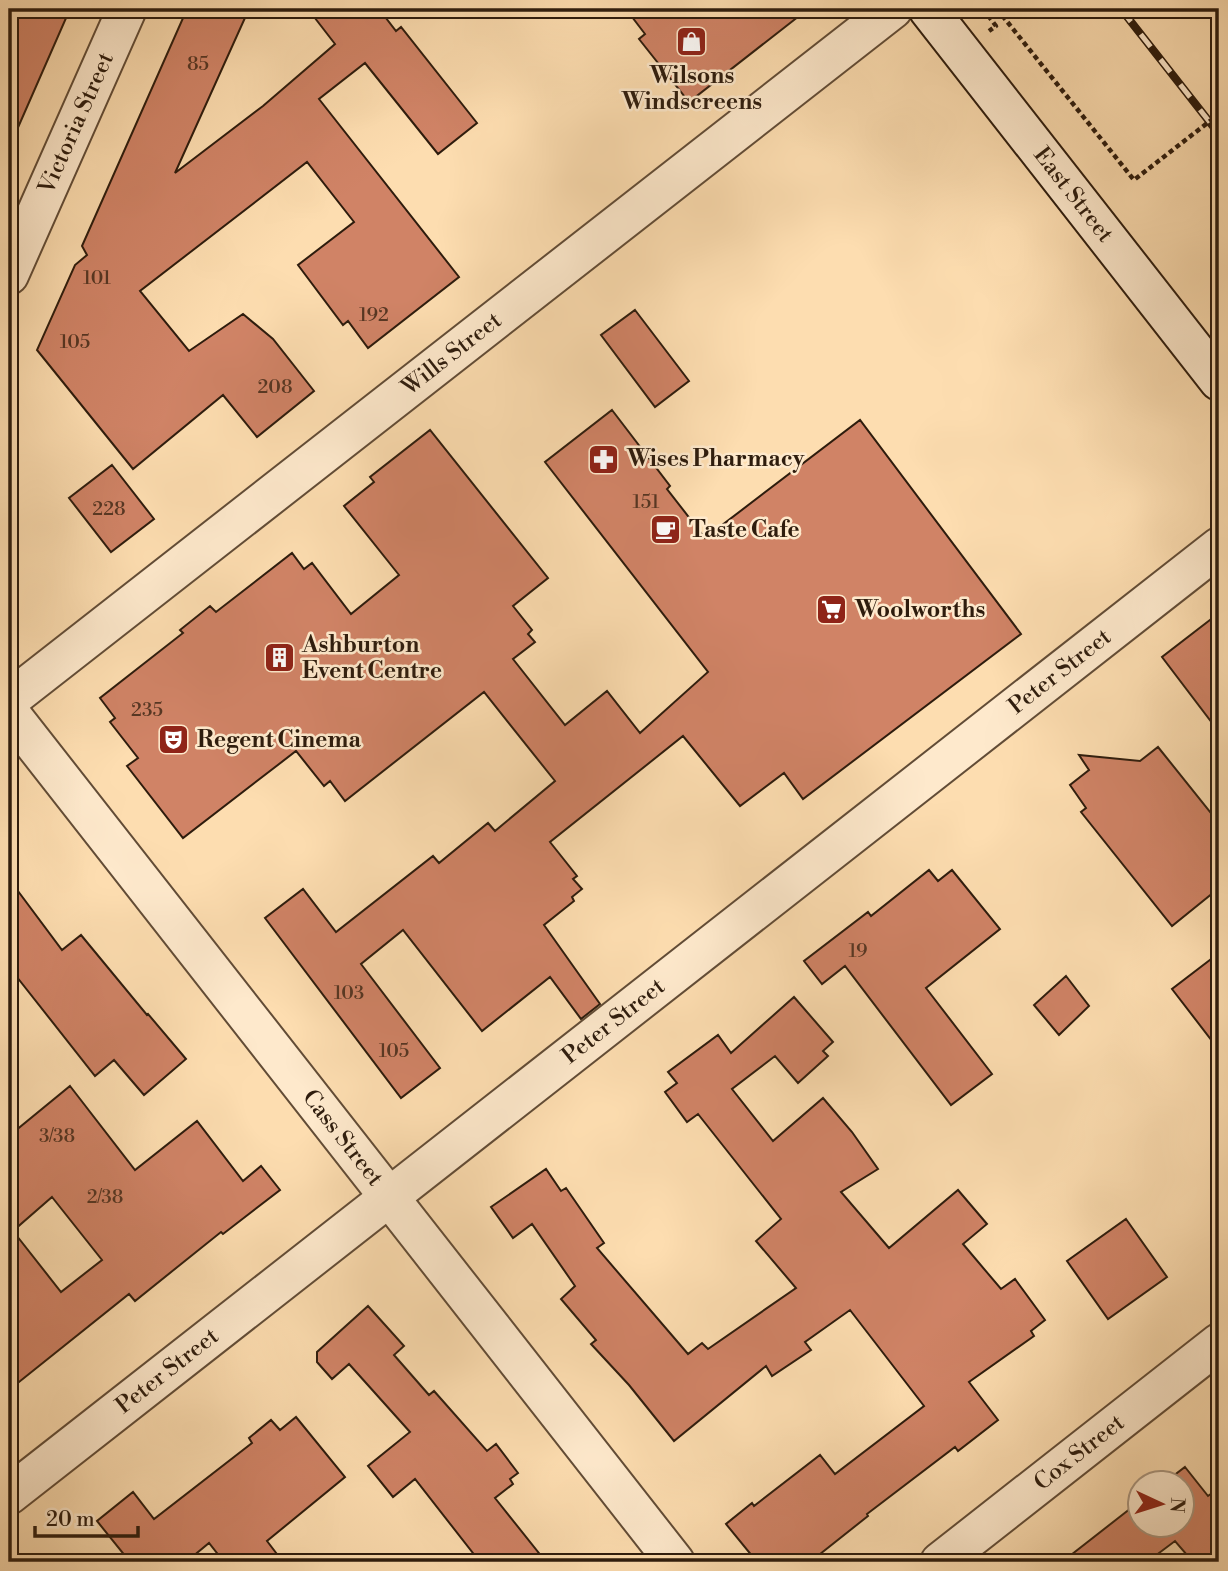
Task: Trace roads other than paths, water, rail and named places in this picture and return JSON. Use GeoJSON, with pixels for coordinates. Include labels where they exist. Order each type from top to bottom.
{"type":"FeatureCollection","features":[{"type":"Feature","properties":{"kind":"street","name":"Victoria Street"},"geometry":{"type":"LineString","coordinates":[[9,275],[127,9]]}},
{"type":"Feature","properties":{"kind":"street","name":"Wills Street"},"geometry":{"type":"LineString","coordinates":[[9,699],[893,9]]}},
{"type":"Feature","properties":{"kind":"street","name":"East Street"},"geometry":{"type":"LineString","coordinates":[[928,9],[1219,381]]}},
{"type":"Feature","properties":{"kind":"street","name":"Peter Street"},"geometry":{"type":"LineString","coordinates":[[9,1495],[1219,547]]}},
{"type":"Feature","properties":{"kind":"street","name":"Cass Street"},"geometry":{"type":"LineString","coordinates":[[9,712],[675,1562]]}},
{"type":"Feature","properties":{"kind":"street","name":"Cox Street"},"geometry":{"type":"LineString","coordinates":[[940,1562],[1219,1343]]}},
{"type":"Feature","properties":{"kind":"railway"},"geometry":{"type":"LineString","coordinates":[[1121,9],[1219,134]]}},
{"type":"Feature","properties":{"kind":"place","name":"Wilsons Windscreens"},"geometry":{"type":"Point","coordinates":[692,42]}},
{"type":"Feature","properties":{"kind":"place","name":"Wises Pharmacy"},"geometry":{"type":"Point","coordinates":[604,459]}},
{"type":"Feature","properties":{"kind":"place","name":"Taste Cafe"},"geometry":{"type":"Point","coordinates":[666,530]}},
{"type":"Feature","properties":{"kind":"place","name":"Woolworths"},"geometry":{"type":"Point","coordinates":[832,610]}},
{"type":"Feature","properties":{"kind":"place","name":"Ashburton Event Centre"},"geometry":{"type":"Point","coordinates":[279,658]}},
{"type":"Feature","properties":{"kind":"place","name":"Regent Cinema"},"geometry":{"type":"Point","coordinates":[174,740]}}]}
